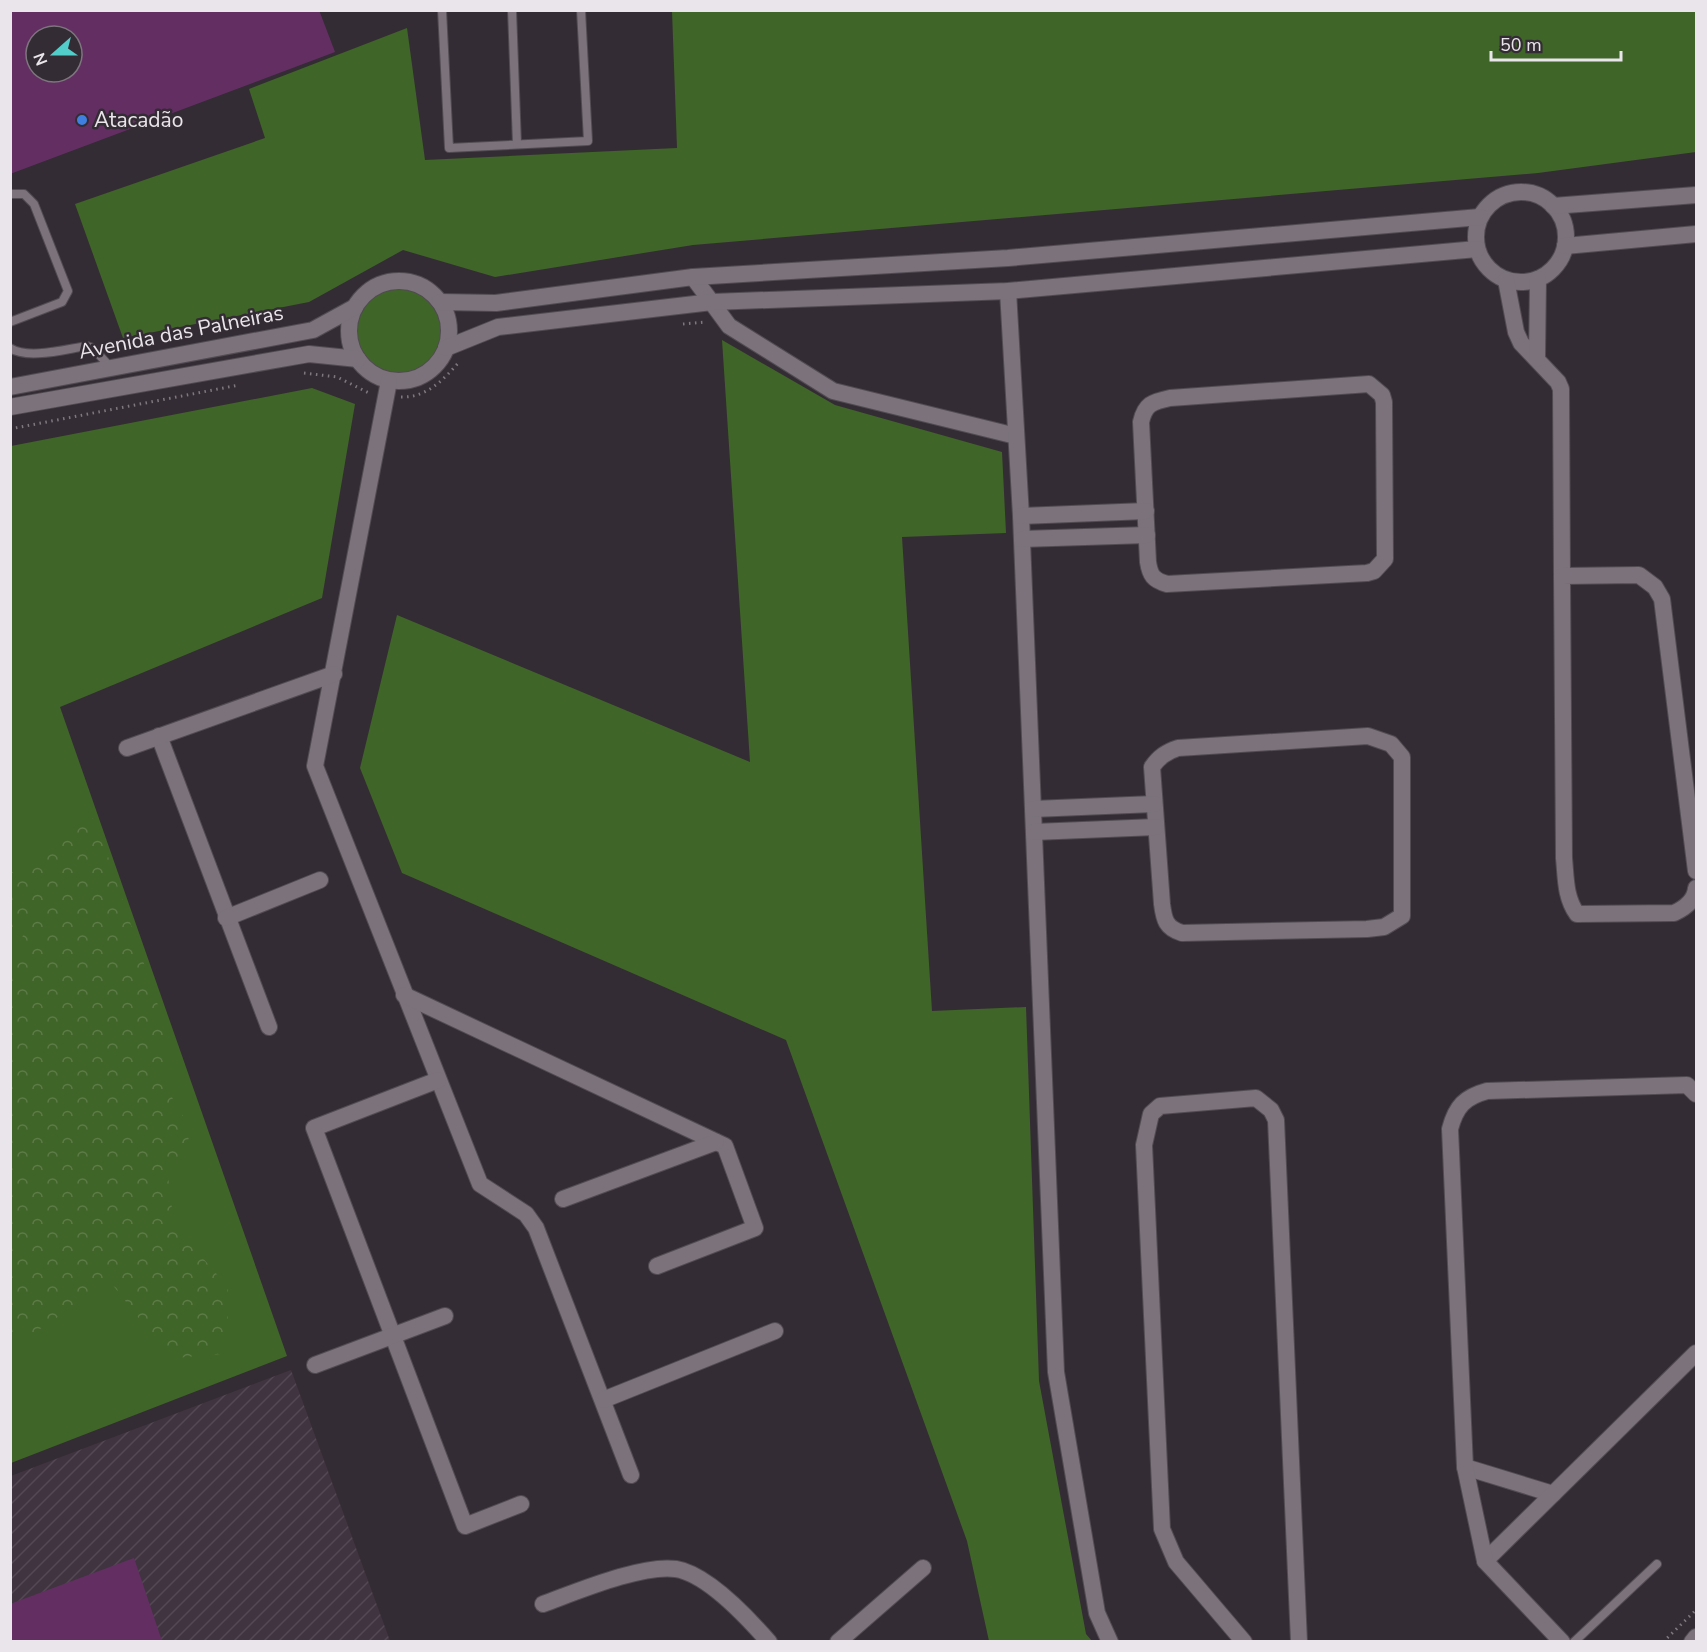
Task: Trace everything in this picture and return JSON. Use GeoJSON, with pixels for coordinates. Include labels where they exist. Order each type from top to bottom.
{"type":"FeatureCollection","features":[{"type":"Feature","properties":{"kind":"street"},"geometry":{"type":"LineString","coordinates":[[1514,192],[1535,194],[1554,206],[1564,225],[1565,246],[1556,266],[1538,279],[1517,282],[1506,280],[1488,268],[1477,249],[1476,228],[1480,217],[1493,200],[1514,192]]}},
{"type":"Feature","properties":{"kind":"street"},"geometry":{"type":"LineString","coordinates":[[1554,206],[1696,195]]}},
{"type":"Feature","properties":{"kind":"street"},"geometry":{"type":"LineString","coordinates":[[440,302],[496,303],[693,277],[1008,258],[1480,217]]}},
{"type":"Feature","properties":{"kind":"street"},"geometry":{"type":"LineString","coordinates":[[1565,246],[1696,234]]}},
{"type":"Feature","properties":{"kind":"street"},"geometry":{"type":"LineString","coordinates":[[446,348],[498,327],[712,302],[1008,291],[1477,249]]}},
{"type":"Feature","properties":{"kind":"street"},"geometry":{"type":"LineString","coordinates":[[693,277],[729,326],[833,391],[1016,436]]}},
{"type":"Feature","properties":{"kind":"street"},"geometry":{"type":"LineString","coordinates":[[1537,359],[1538,279]]}},
{"type":"Feature","properties":{"kind":"street"},"geometry":{"type":"LineString","coordinates":[[1506,280],[1516,332],[1521,343],[1558,382],[1562,397],[1564,858],[1566,890],[1570,904],[1577,914],[1674,914],[1685,908],[1696,894],[1696,888]]}},
{"type":"Feature","properties":{"kind":"street"},"geometry":{"type":"LineString","coordinates":[[396,281],[418,284],[440,302],[447,317],[449,333],[446,348],[439,361],[429,371],[416,378],[390,381],[376,375],[358,359],[349,333],[355,307],[375,286],[396,281]]}},
{"type":"Feature","properties":{"kind":"street"},"geometry":{"type":"LineString","coordinates":[[1008,291],[1021,516],[1056,1372],[1097,1613],[1110,1641]]}},
{"type":"Feature","properties":{"kind":"street","name":"Avenida das Palneiras"},"geometry":{"type":"LineString","coordinates":[[10,387],[313,330],[355,307]]}},
{"type":"Feature","properties":{"kind":"street","name":"Avenida das Palneiras"},"geometry":{"type":"LineString","coordinates":[[10,407],[309,354],[358,359]]}},
{"type":"Feature","properties":{"kind":"street"},"geometry":{"type":"LineString","coordinates":[[390,381],[315,766],[480,1184],[526,1214],[536,1228],[631,1475]]}},
{"type":"Feature","properties":{"kind":"street"},"geometry":{"type":"LineString","coordinates":[[1369,384],[1382,395],[1385,559],[1374,571],[1167,584],[1156,581],[1149,573],[1147,536],[1141,422],[1144,409],[1150,403],[1170,398],[1369,384]]}},
{"type":"Feature","properties":{"kind":"street"},"geometry":{"type":"LineString","coordinates":[[1021,516],[1146,511]]}},
{"type":"Feature","properties":{"kind":"street"},"geometry":{"type":"LineString","coordinates":[[1022,539],[1147,536]]}},
{"type":"Feature","properties":{"kind":"street"},"geometry":{"type":"LineString","coordinates":[[1562,576],[1639,575],[1655,587],[1662,598],[1696,871]]}},
{"type":"Feature","properties":{"kind":"street"},"geometry":{"type":"LineString","coordinates":[[127,748],[334,674]]}},
{"type":"Feature","properties":{"kind":"street"},"geometry":{"type":"LineString","coordinates":[[159,736],[269,1027]]}},
{"type":"Feature","properties":{"kind":"street"},"geometry":{"type":"LineString","coordinates":[[1368,736],[1391,744],[1402,758],[1402,916],[1384,927],[1367,929],[1182,933],[1172,930],[1164,920],[1156,827],[1152,767],[1167,751],[1178,748],[1368,736]]}},
{"type":"Feature","properties":{"kind":"street"},"geometry":{"type":"LineString","coordinates":[[1033,809],[1154,804]]}},
{"type":"Feature","properties":{"kind":"street"},"geometry":{"type":"LineString","coordinates":[[1034,832],[1156,827]]}},
{"type":"Feature","properties":{"kind":"street"},"geometry":{"type":"LineString","coordinates":[[226,918],[320,880]]}},
{"type":"Feature","properties":{"kind":"street"},"geometry":{"type":"LineString","coordinates":[[404,995],[725,1146],[755,1228],[657,1266]]}},
{"type":"Feature","properties":{"kind":"street"},"geometry":{"type":"LineString","coordinates":[[438,1080],[314,1128],[465,1526],[521,1504]]}},
{"type":"Feature","properties":{"kind":"street"},"geometry":{"type":"LineString","coordinates":[[1562,1641],[1485,1561],[1466,1467],[1450,1129],[1454,1111],[1471,1095],[1487,1091],[1687,1085],[1696,1094]]}},
{"type":"Feature","properties":{"kind":"street"},"geometry":{"type":"LineString","coordinates":[[1244,1641],[1176,1562],[1166,1541],[1161,1522],[1144,1145],[1151,1114],[1160,1106],[1256,1098],[1271,1110],[1276,1120],[1299,1641]]}},
{"type":"Feature","properties":{"kind":"street"},"geometry":{"type":"LineString","coordinates":[[563,1199],[716,1142]]}},
{"type":"Feature","properties":{"kind":"street"},"geometry":{"type":"LineString","coordinates":[[315,1365],[445,1316]]}},
{"type":"Feature","properties":{"kind":"street"},"geometry":{"type":"LineString","coordinates":[[603,1400],[775,1331]]}},
{"type":"Feature","properties":{"kind":"street"},"geometry":{"type":"LineString","coordinates":[[1485,1561],[1696,1353]]}},
{"type":"Feature","properties":{"kind":"street"},"geometry":{"type":"LineString","coordinates":[[1466,1467],[1553,1494]]}},
{"type":"Feature","properties":{"kind":"street"},"geometry":{"type":"LineString","coordinates":[[543,1604],[611,1580],[662,1568],[678,1569],[728,1598],[769,1641]]}},
{"type":"Feature","properties":{"kind":"street"},"geometry":{"type":"LineString","coordinates":[[838,1641],[923,1568]]}},
{"type":"Feature","properties":{"kind":"street"},"geometry":{"type":"LineString","coordinates":[[1692,1641],[1696,1637]]}},
{"type":"Feature","properties":{"kind":"lane"},"geometry":{"type":"LineString","coordinates":[[442,10],[449,148],[588,141],[581,10]]}},
{"type":"Feature","properties":{"kind":"lane"},"geometry":{"type":"LineString","coordinates":[[512,10],[517,144]]}},
{"type":"Feature","properties":{"kind":"lane"},"geometry":{"type":"LineString","coordinates":[[10,194],[24,194],[34,204],[68,291],[62,302],[10,321]]}},
{"type":"Feature","properties":{"kind":"lane"},"geometry":{"type":"LineString","coordinates":[[10,348],[18,353],[32,353],[87,346],[93,348],[111,368]]}},
{"type":"Feature","properties":{"kind":"lane"},"geometry":{"type":"LineString","coordinates":[[1574,1641],[1657,1564]]}},
{"type":"Feature","properties":{"kind":"path"},"geometry":{"type":"LineString","coordinates":[[1664,1641],[1696,1610]]}},
{"type":"Feature","properties":{"kind":"shaded area"},"geometry":{"type":"Polygon","coordinates":[[[291,1370],[390,1641],[11,1642],[11,1476],[291,1370]]]}},
{"type":"Feature","properties":{"kind":"green space"},"geometry":{"type":"Polygon","coordinates":[[[672,11],[1696,11],[1696,152],[1538,173],[693,245],[495,277],[403,250],[309,302],[123,338],[75,204],[265,138],[249,89],[407,28],[425,160],[677,148],[672,11]]]}},
{"type":"Feature","properties":{"kind":"green space"},"geometry":{"type":"Polygon","coordinates":[[[399,289],[415,292],[429,301],[438,315],[441,331],[438,347],[429,361],[415,370],[399,373],[383,370],[369,361],[360,347],[357,331],[360,315],[369,301],[383,292],[399,289]]]}},
{"type":"Feature","properties":{"kind":"green space"},"geometry":{"type":"Polygon","coordinates":[[[722,340],[835,405],[1002,452],[1006,533],[902,537],[932,1011],[1026,1007],[1039,1381],[1086,1634],[1092,1641],[989,1641],[967,1541],[786,1040],[402,873],[360,768],[397,615],[750,762],[722,340]]]}},
{"type":"Feature","properties":{"kind":"green space"},"geometry":{"type":"Polygon","coordinates":[[[312,388],[355,404],[322,598],[60,707],[287,1356],[11,1463],[11,446],[312,388]]]}},
{"type":"Feature","properties":{"kind":"green space"},"geometry":{"type":"Polygon","coordinates":[[[90,816],[97,824],[165,1026],[162,1080],[191,1130],[185,1151],[167,1169],[174,1225],[228,1287],[228,1328],[221,1354],[175,1358],[145,1326],[108,1279],[47,1325],[11,1345],[10,959],[15,956],[25,930],[11,932],[11,872],[22,871],[49,845],[75,833],[90,816]]]}},
{"type":"Feature","properties":{"kind":"building","name":"Atacadão"},"geometry":{"type":"Polygon","coordinates":[[[10,10],[319,10],[335,52],[10,174],[10,10]]]}},
{"type":"Feature","properties":{"kind":"building"},"geometry":{"type":"Polygon","coordinates":[[[134,1558],[162,1641],[10,1641],[10,1604],[134,1558]]]}},
{"type":"Feature","properties":{"kind":"place","name":"Atacadão"},"geometry":{"type":"Point","coordinates":[82,120]}}]}
